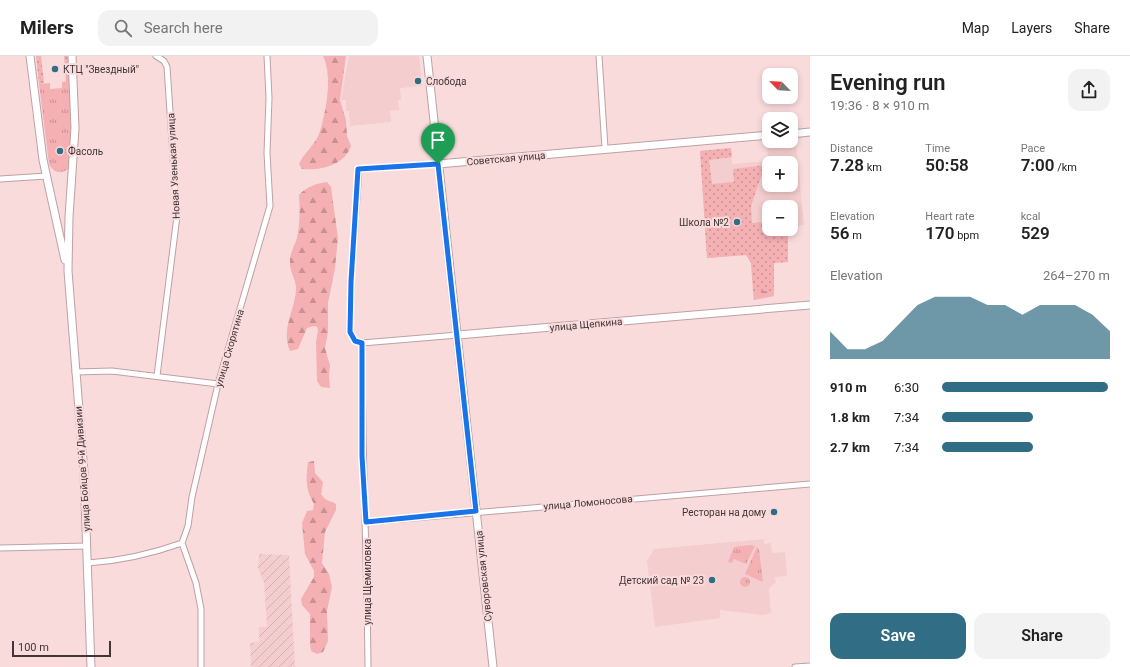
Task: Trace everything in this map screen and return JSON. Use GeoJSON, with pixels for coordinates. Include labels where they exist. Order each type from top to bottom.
{"type":"FeatureCollection","features":[{"type":"Feature","properties":{"kind":"street","name":"улица Бойцов 9-й Дивизии"},"geometry":{"type":"LineString","coordinates":[[30,56],[47,176],[68,272]]}},
{"type":"Feature","properties":{"kind":"street","name":"улица Бойцов 9-й Дивизии"},"geometry":{"type":"LineString","coordinates":[[72,56],[76,128],[69,217],[68,272],[84,473],[91,667]]}},
{"type":"Feature","properties":{"kind":"street","name":"Новая Узенькая улица"},"geometry":{"type":"LineString","coordinates":[[156,56],[164,61],[167,67],[177,212],[158,376]]}},
{"type":"Feature","properties":{"kind":"street","name":"улица Скорятина"},"geometry":{"type":"LineString","coordinates":[[182,543],[188,526],[192,497],[218,384],[270,206],[267,153],[269,98],[267,56]]}},
{"type":"Feature","properties":{"kind":"street","name":"Суворовская улица"},"geometry":{"type":"LineString","coordinates":[[427,56],[493,667]]}},
{"type":"Feature","properties":{"kind":"street"},"geometry":{"type":"LineString","coordinates":[[599,56],[605,148]]}},
{"type":"Feature","properties":{"kind":"street"},"geometry":{"type":"LineString","coordinates":[[798,133],[810,132]]}},
{"type":"Feature","properties":{"kind":"street","name":"Советская улица"},"geometry":{"type":"LineString","coordinates":[[362,343],[355,341],[350,332],[351,282],[358,169],[438,164],[605,148],[762,136]]}},
{"type":"Feature","properties":{"kind":"street"},"geometry":{"type":"LineString","coordinates":[[0,179],[47,176]]}},
{"type":"Feature","properties":{"kind":"street","name":"улица Щепкина"},"geometry":{"type":"LineString","coordinates":[[362,343],[810,305]]}},
{"type":"Feature","properties":{"kind":"street","name":"улица Щемиловка"},"geometry":{"type":"LineString","coordinates":[[362,343],[362,456],[366,522],[368,667]]}},
{"type":"Feature","properties":{"kind":"street"},"geometry":{"type":"LineString","coordinates":[[75,372],[112,371],[218,384]]}},
{"type":"Feature","properties":{"kind":"street","name":"улица Ломоносова"},"geometry":{"type":"LineString","coordinates":[[366,522],[476,511],[810,484]]}},
{"type":"Feature","properties":{"kind":"street"},"geometry":{"type":"LineString","coordinates":[[88,563],[106,562],[140,556],[182,543],[196,583],[201,609],[201,667]]}},
{"type":"Feature","properties":{"kind":"street"},"geometry":{"type":"LineString","coordinates":[[0,548],[87,546]]}},
{"type":"Feature","properties":{"kind":"street"},"geometry":{"type":"LineString","coordinates":[[795,667],[810,666]]}},
{"type":"Feature","properties":{"kind":"shaded area"},"geometry":{"type":"Polygon","coordinates":[[[349,56],[419,56],[422,86],[400,88],[401,100],[398,100],[399,110],[390,111],[391,122],[350,126],[349,111],[346,111],[346,100],[341,100],[349,56]]]}},
{"type":"Feature","properties":{"kind":"shaded area","name":"Школа №2"},"geometry":{"type":"Polygon","coordinates":[[[731,148],[732,164],[762,162],[762,192],[798,192],[798,164],[804,225],[798,226],[798,200],[762,200],[762,236],[788,236],[788,262],[774,263],[774,296],[754,300],[751,263],[746,255],[707,258],[700,151],[731,148]]]}},
{"type":"Feature","properties":{"kind":"shaded area","name":"Школа №2"},"geometry":{"type":"Polygon","coordinates":[[[767,148],[796,148],[797,156],[768,156],[767,148]]]}},
{"type":"Feature","properties":{"kind":"shaded area","name":"Детский сад № 23"},"geometry":{"type":"Polygon","coordinates":[[[764,539],[764,544],[771,543],[772,553],[785,552],[787,576],[775,577],[776,583],[769,589],[771,613],[763,615],[720,610],[720,618],[655,627],[647,561],[654,549],[764,539]]]}},
{"type":"Feature","properties":{"kind":"shaded area"},"geometry":{"type":"Polygon","coordinates":[[[259,554],[289,555],[295,667],[251,667],[250,643],[259,642],[259,627],[267,627],[264,583],[258,568],[259,554]]]}},
{"type":"Feature","properties":{"kind":"green space"},"geometry":{"type":"Polygon","coordinates":[[[36,56],[41,56],[44,83],[39,84],[36,56]]]}},
{"type":"Feature","properties":{"kind":"green space"},"geometry":{"type":"Polygon","coordinates":[[[64,56],[69,56],[70,81],[66,82],[64,56]]]}},
{"type":"Feature","properties":{"kind":"green space"},"geometry":{"type":"Polygon","coordinates":[[[323,56],[346,56],[340,100],[346,120],[347,136],[351,146],[348,153],[338,162],[324,168],[302,169],[299,164],[319,134],[324,116],[328,74],[323,56]]]}},
{"type":"Feature","properties":{"kind":"green space"},"geometry":{"type":"Polygon","coordinates":[[[70,81],[72,128],[71,166],[65,171],[59,172],[53,170],[49,164],[39,84],[50,83],[50,89],[62,88],[62,82],[70,81]]]}},
{"type":"Feature","properties":{"kind":"green space","name":"Школа №2"},"geometry":{"type":"Polygon","coordinates":[[[731,148],[732,157],[709,160],[712,184],[734,182],[733,169],[762,165],[762,174],[751,206],[752,223],[762,222],[762,236],[789,236],[788,262],[774,263],[774,291],[753,291],[751,263],[746,255],[707,258],[700,151],[731,148]]]}},
{"type":"Feature","properties":{"kind":"green space"},"geometry":{"type":"Polygon","coordinates":[[[327,182],[331,187],[338,238],[335,268],[328,303],[328,332],[325,348],[330,366],[330,388],[321,387],[317,381],[317,327],[314,326],[307,328],[298,349],[290,351],[287,343],[288,327],[296,288],[290,267],[290,260],[298,232],[300,216],[299,195],[305,189],[327,182]]]}},
{"type":"Feature","properties":{"kind":"green space"},"geometry":{"type":"Polygon","coordinates":[[[753,291],[774,291],[774,296],[754,300],[753,291]]]}},
{"type":"Feature","properties":{"kind":"green space"},"geometry":{"type":"Polygon","coordinates":[[[314,461],[315,473],[323,482],[321,494],[325,499],[336,504],[336,510],[325,532],[322,563],[329,574],[332,587],[327,611],[328,641],[323,652],[317,654],[311,651],[310,614],[302,605],[301,599],[314,577],[314,571],[305,554],[302,523],[307,511],[313,510],[314,504],[309,494],[307,479],[308,462],[314,461]]]}},
{"type":"Feature","properties":{"kind":"green space"},"geometry":{"type":"Polygon","coordinates":[[[755,546],[746,564],[734,559],[732,563],[728,562],[734,547],[755,546]]]}},
{"type":"Feature","properties":{"kind":"green space"},"geometry":{"type":"Polygon","coordinates":[[[757,547],[759,549],[763,582],[745,574],[757,547]]]}},
{"type":"Feature","properties":{"kind":"green space"},"geometry":{"type":"Polygon","coordinates":[[[743,577],[747,577],[749,578],[749,586],[743,587],[740,584],[740,580],[743,577]]]}},
{"type":"Feature","properties":{"kind":"place","name":"КТЦ \"Звездный\""},"geometry":{"type":"Point","coordinates":[55,69]}},
{"type":"Feature","properties":{"kind":"place","name":"Слобода"},"geometry":{"type":"Point","coordinates":[418,81]}},
{"type":"Feature","properties":{"kind":"place","name":"Фасоль"},"geometry":{"type":"Point","coordinates":[60,151]}},
{"type":"Feature","properties":{"kind":"place","name":"Школа №2"},"geometry":{"type":"Point","coordinates":[737,222]}},
{"type":"Feature","properties":{"kind":"place","name":"Ресторан на дому"},"geometry":{"type":"Point","coordinates":[774,512]}},
{"type":"Feature","properties":{"kind":"place","name":"Детский сад № 23"},"geometry":{"type":"Point","coordinates":[712,580]}},
{"type":"Feature","properties":{"kind":"route"},"geometry":{"type":"LineString","coordinates":[[438,164],[458,335],[476,511],[366,522],[362,456],[362,343],[358,343],[350,336],[351,282],[358,169],[438,164]]}}]}
